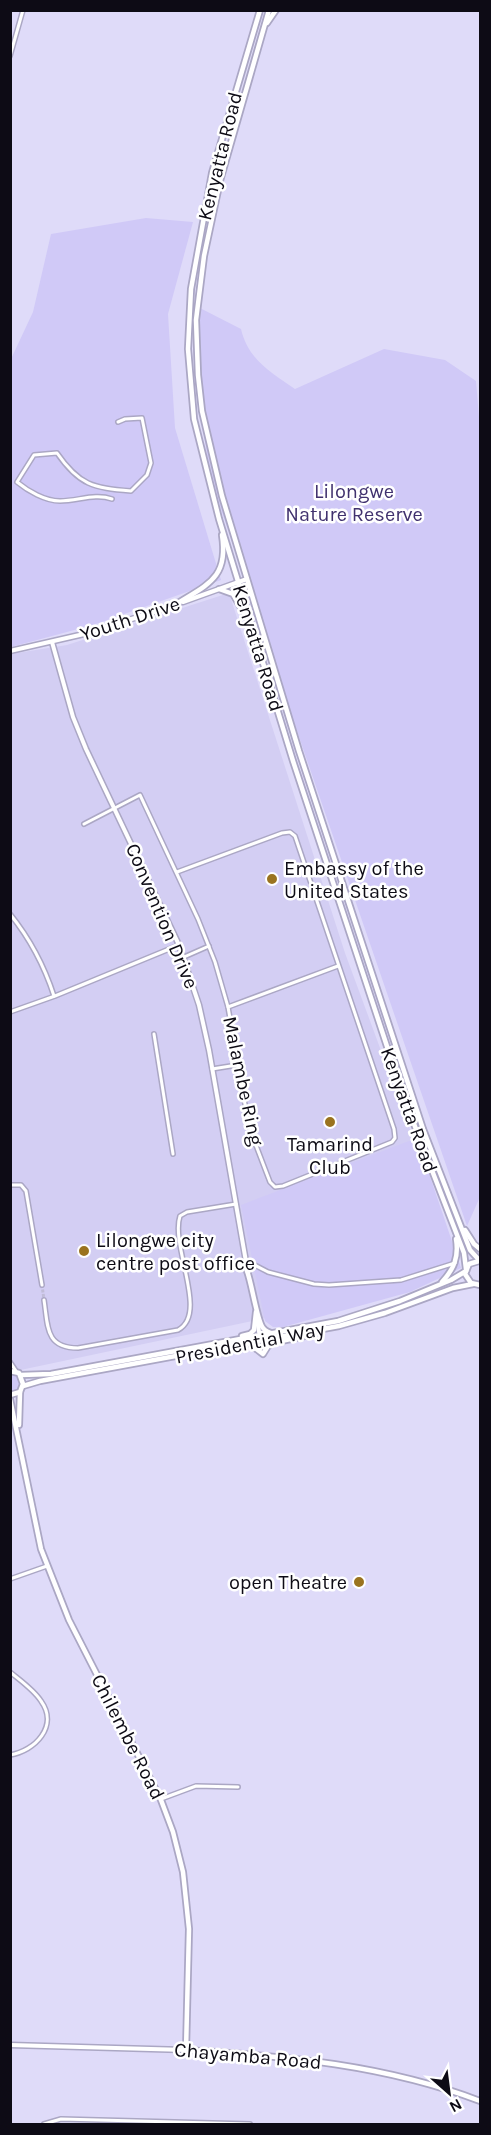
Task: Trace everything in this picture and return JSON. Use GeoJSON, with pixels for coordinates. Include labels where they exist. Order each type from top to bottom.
{"type":"FeatureCollection","features":[{"type":"Feature","properties":{"kind":"main road","name":"Kenyatta Road"},"geometry":{"type":"LineString","coordinates":[[260,10],[212,173],[190,289],[188,321],[194,419],[219,519],[293,761],[404,1098],[465,1257],[466,1270]]}},
{"type":"Feature","properties":{"kind":"main road","name":"Kenyatta Road"},"geometry":{"type":"LineString","coordinates":[[269,10],[220,181],[208,233],[196,320],[198,375],[206,429],[222,496],[350,908],[423,1129],[470,1250],[480,1261]]}},
{"type":"Feature","properties":{"kind":"main road"},"geometry":{"type":"LineString","coordinates":[[264,28],[276,10]]}},
{"type":"Feature","properties":{"kind":"main road"},"geometry":{"type":"LineString","coordinates":[[175,605],[204,588],[221,566],[223,541],[219,519]]}},
{"type":"Feature","properties":{"kind":"main road"},"geometry":{"type":"LineString","coordinates":[[219,589],[233,594],[253,627]]}},
{"type":"Feature","properties":{"kind":"main road"},"geometry":{"type":"LineString","coordinates":[[459,1220],[474,1244],[480,1249]]}},
{"type":"Feature","properties":{"kind":"main road"},"geometry":{"type":"LineString","coordinates":[[440,1284],[455,1263],[458,1250],[455,1230]]}},
{"type":"Feature","properties":{"kind":"main road","name":"Presidential Way"},"geometry":{"type":"LineString","coordinates":[[10,1397],[21,1389],[40,1381],[250,1344],[277,1332],[338,1321],[373,1311],[440,1284],[466,1270],[472,1263],[480,1261]]}},
{"type":"Feature","properties":{"kind":"main road","name":"Presidential Way"},"geometry":{"type":"LineString","coordinates":[[466,1270],[467,1279],[477,1285]]}},
{"type":"Feature","properties":{"kind":"main road"},"geometry":{"type":"LineString","coordinates":[[247,1271],[261,1324],[268,1332],[277,1332]]}},
{"type":"Feature","properties":{"kind":"main road","name":"Presidential Way"},"geometry":{"type":"LineString","coordinates":[[16,1372],[32,1376],[51,1374],[199,1347],[322,1330],[371,1317],[453,1288],[477,1285]]}},
{"type":"Feature","properties":{"kind":"main road"},"geometry":{"type":"LineString","coordinates":[[199,1347],[250,1334],[255,1328],[256,1312]]}},
{"type":"Feature","properties":{"kind":"main road"},"geometry":{"type":"LineString","coordinates":[[250,1344],[263,1354],[272,1343],[303,1337],[322,1330]]}},
{"type":"Feature","properties":{"kind":"main road"},"geometry":{"type":"LineString","coordinates":[[16,1372],[21,1389],[19,1434]]}},
{"type":"Feature","properties":{"kind":"main road"},"geometry":{"type":"LineString","coordinates":[[10,1397],[19,1434]]}},
{"type":"Feature","properties":{"kind":"main road","name":"Chilembe Road"},"geometry":{"type":"LineString","coordinates":[[19,1434],[41,1549],[69,1620],[161,1800],[178,1854],[188,1910],[186,2050]]}},
{"type":"Feature","properties":{"kind":"main road","name":"Chayamba Road"},"geometry":{"type":"LineString","coordinates":[[186,2050],[304,2060],[363,2068],[416,2080],[480,2101]]}},
{"type":"Feature","properties":{"kind":"street"},"geometry":{"type":"LineString","coordinates":[[10,56],[23,10]]}},
{"type":"Feature","properties":{"kind":"street"},"geometry":{"type":"LineString","coordinates":[[112,499],[102,495],[58,501],[29,492],[17,482],[34,455],[57,453],[66,466],[91,486],[131,491],[147,476],[151,463],[142,418],[125,419],[118,422]]}},
{"type":"Feature","properties":{"kind":"street","name":"Youth Drive"},"geometry":{"type":"LineString","coordinates":[[10,651],[103,628],[247,579]]}},
{"type":"Feature","properties":{"kind":"street","name":"Convention Drive"},"geometry":{"type":"LineString","coordinates":[[52,642],[73,717],[179,945],[199,1005],[260,1339]]}},
{"type":"Feature","properties":{"kind":"street","name":"Malambe Ring"},"geometry":{"type":"LineString","coordinates":[[114,807],[140,795],[209,946],[228,1007],[250,1132],[268,1180],[273,1186],[283,1186],[392,1142],[395,1138],[394,1129],[293,833],[282,833],[177,872]]}},
{"type":"Feature","properties":{"kind":"street"},"geometry":{"type":"LineString","coordinates":[[84,824],[114,807]]}},
{"type":"Feature","properties":{"kind":"street"},"geometry":{"type":"LineString","coordinates":[[10,914],[40,956],[55,996]]}},
{"type":"Feature","properties":{"kind":"street"},"geometry":{"type":"LineString","coordinates":[[10,1012],[179,945]]}},
{"type":"Feature","properties":{"kind":"street"},"geometry":{"type":"LineString","coordinates":[[184,957],[209,946]]}},
{"type":"Feature","properties":{"kind":"street"},"geometry":{"type":"LineString","coordinates":[[228,1007],[338,966]]}},
{"type":"Feature","properties":{"kind":"street"},"geometry":{"type":"LineString","coordinates":[[154,1034],[173,1154]]}},
{"type":"Feature","properties":{"kind":"street"},"geometry":{"type":"LineString","coordinates":[[212,1068],[238,1064]]}},
{"type":"Feature","properties":{"kind":"street"},"geometry":{"type":"LineString","coordinates":[[10,1185],[21,1185],[26,1191],[42,1285]]}},
{"type":"Feature","properties":{"kind":"street"},"geometry":{"type":"LineString","coordinates":[[44,1300],[51,1337],[64,1347],[78,1348],[178,1330],[187,1323],[191,1311],[178,1239],[180,1216],[187,1212],[236,1204]]}},
{"type":"Feature","properties":{"kind":"street"},"geometry":{"type":"LineString","coordinates":[[245,1260],[268,1272],[314,1284],[400,1280],[455,1263]]}},
{"type":"Feature","properties":{"kind":"street"},"geometry":{"type":"LineString","coordinates":[[10,1362],[16,1372]]}},
{"type":"Feature","properties":{"kind":"street"},"geometry":{"type":"LineString","coordinates":[[10,1579],[49,1566]]}},
{"type":"Feature","properties":{"kind":"street"},"geometry":{"type":"LineString","coordinates":[[10,1672],[40,1699],[47,1718],[43,1734],[36,1743],[24,1752],[10,1755]]}},
{"type":"Feature","properties":{"kind":"street"},"geometry":{"type":"LineString","coordinates":[[161,1800],[196,1786],[238,1787]]}},
{"type":"Feature","properties":{"kind":"street","name":"Chayamba Road"},"geometry":{"type":"LineString","coordinates":[[10,2045],[186,2050]]}},
{"type":"Feature","properties":{"kind":"street"},"geometry":{"type":"LineString","coordinates":[[44,2124],[54,2120],[250,2124]]}},
{"type":"Feature","properties":{"kind":"shaded area"},"geometry":{"type":"Polygon","coordinates":[[[229,593],[345,953],[460,1265],[262,1319],[11,1372],[11,654],[67,645],[229,593]]]}},
{"type":"Feature","properties":{"kind":"green space"},"geometry":{"type":"Polygon","coordinates":[[[146,218],[193,222],[168,314],[175,428],[221,580],[93,625],[11,647],[11,359],[33,312],[51,234],[146,218]]]}},
{"type":"Feature","properties":{"kind":"green space","name":"Lilongwe Nature Reserve"},"geometry":{"type":"Polygon","coordinates":[[[196,306],[241,329],[249,349],[261,364],[295,389],[384,349],[445,360],[476,381],[480,429],[480,1197],[467,1226],[220,507],[207,455],[199,404],[196,306]]]}},
{"type":"Feature","properties":{"kind":"green space"},"geometry":{"type":"Polygon","coordinates":[[[417,1138],[461,1268],[410,1292],[283,1327],[273,1327],[265,1321],[241,1205],[417,1138]]]}},
{"type":"Feature","properties":{"kind":"green space"},"geometry":{"type":"Polygon","coordinates":[[[10,1374],[17,1375],[21,1383],[18,1389],[11,1392],[10,1374]]]}},
{"type":"Feature","properties":{"kind":"tunnel"},"geometry":{"type":"LineString","coordinates":[[42,1285],[44,1300]]}},
{"type":"Feature","properties":{"kind":"place","name":"Embassy of the United States"},"geometry":{"type":"Point","coordinates":[272,879]}},
{"type":"Feature","properties":{"kind":"place","name":"Tamarind Club"},"geometry":{"type":"Point","coordinates":[330,1122]}},
{"type":"Feature","properties":{"kind":"place","name":"Lilongwe city centre post office"},"geometry":{"type":"Point","coordinates":[84,1251]}},
{"type":"Feature","properties":{"kind":"place","name":"open Theatre"},"geometry":{"type":"Point","coordinates":[359,1582]}}]}
